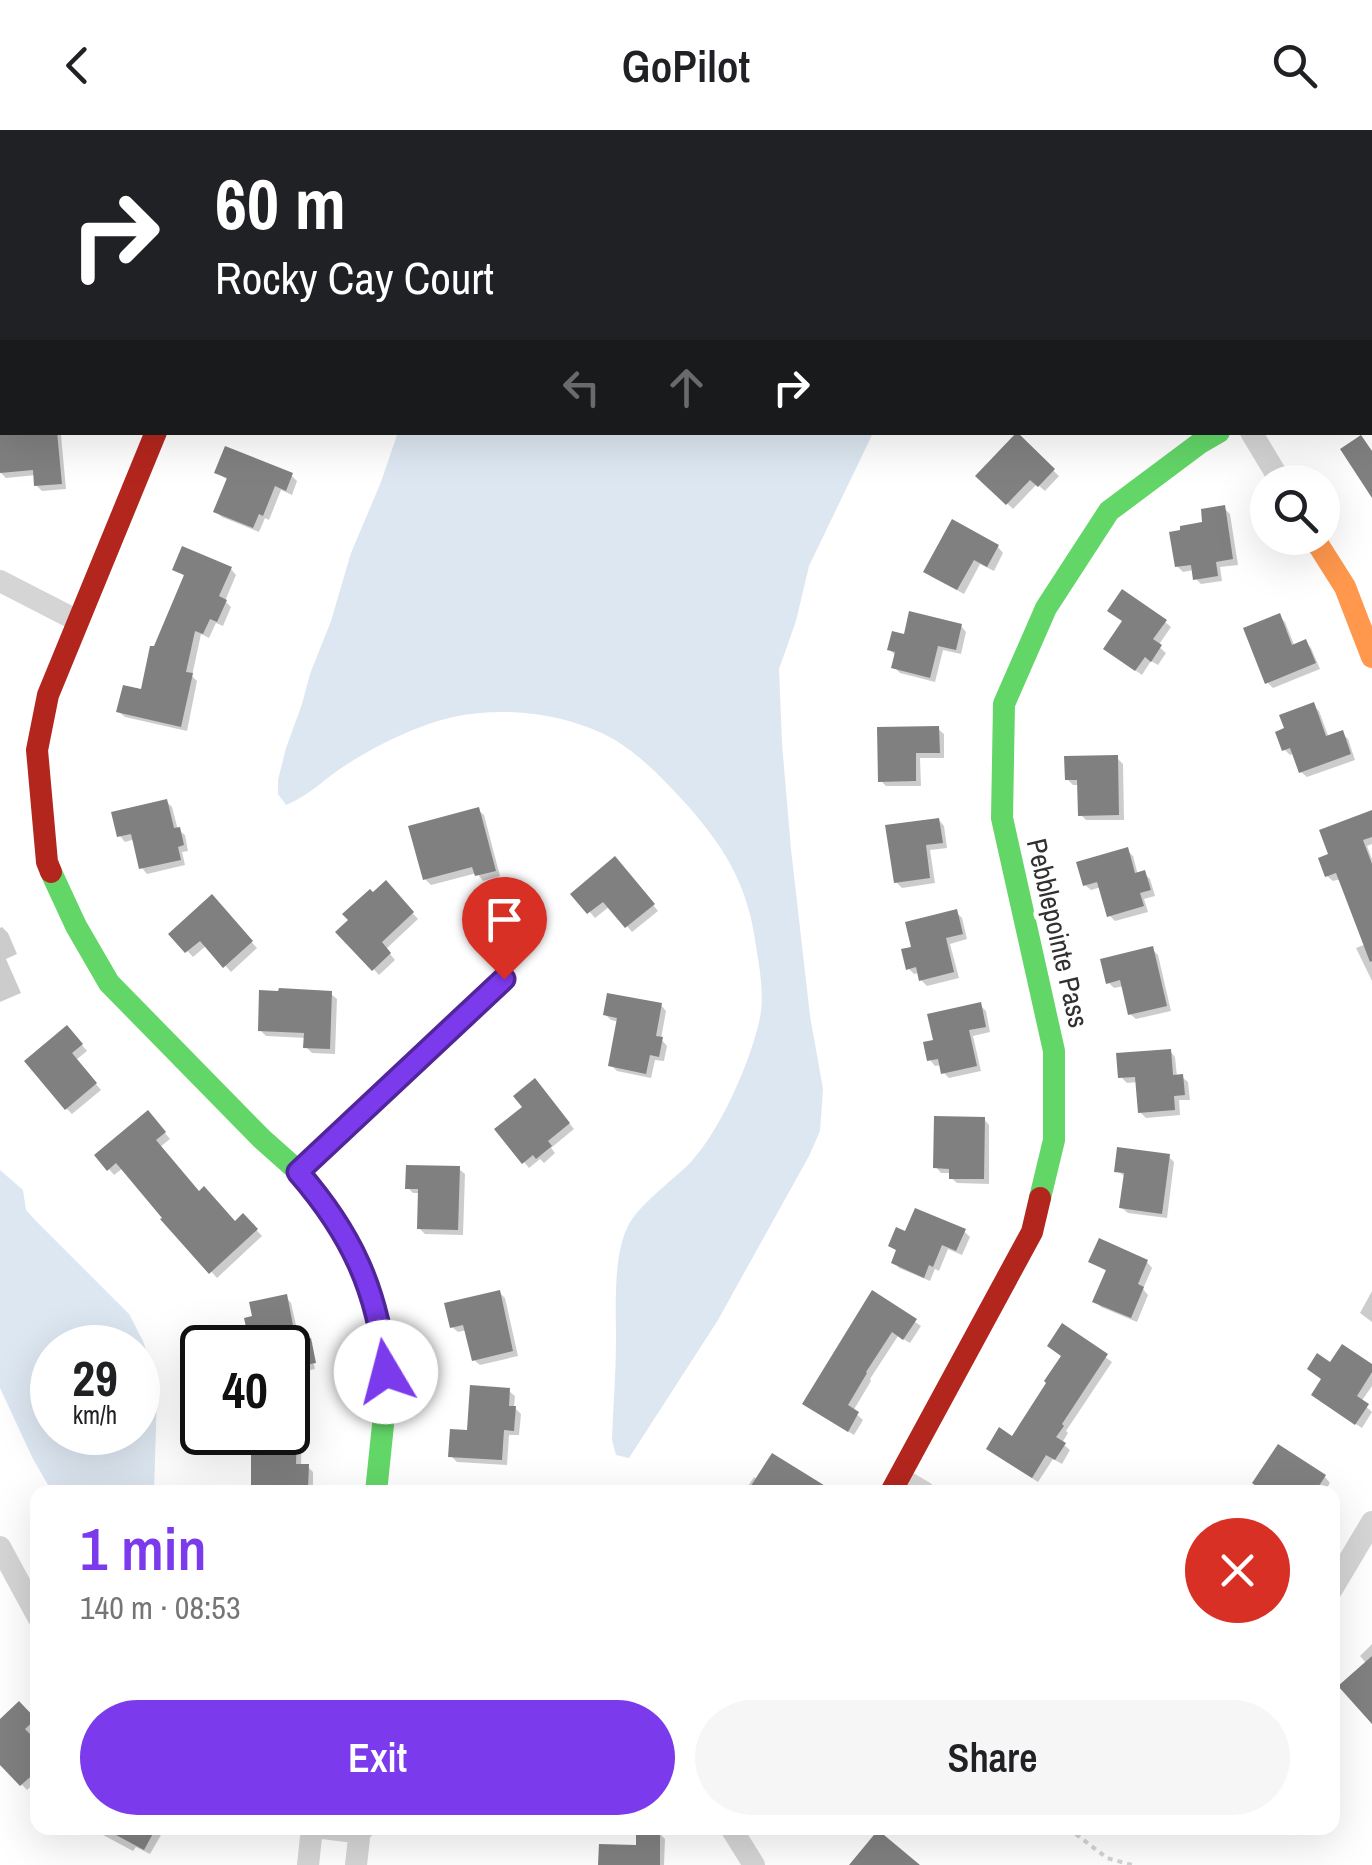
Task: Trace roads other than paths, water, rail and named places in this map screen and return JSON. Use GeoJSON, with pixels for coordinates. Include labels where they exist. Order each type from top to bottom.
{"type":"FeatureCollection","features":[{"type":"Feature","properties":{"kind":"street"},"geometry":{"type":"LineString","coordinates":[[155,435],[48,695],[37,750],[47,862],[76,926],[109,983],[298,1172],[342,1229],[364,1272],[384,1349],[386,1396],[377,1485]]}},
{"type":"Feature","properties":{"kind":"street","name":"Pebblepointe Pass"},"geometry":{"type":"LineString","coordinates":[[895,1485],[1032,1232],[1054,1140],[1054,1051],[1002,818],[1004,704],[1046,608],[1109,510],[1215,435]]}},
{"type":"Feature","properties":{"kind":"street"},"geometry":{"type":"LineString","coordinates":[[1253,435],[1271,465]]}},
{"type":"Feature","properties":{"kind":"street"},"geometry":{"type":"LineString","coordinates":[[1325,555],[1345,588],[1372,657]]}},
{"type":"Feature","properties":{"kind":"street"},"geometry":{"type":"LineString","coordinates":[[0,581],[78,622]]}},
{"type":"Feature","properties":{"kind":"street"},"geometry":{"type":"LineString","coordinates":[[298,1172],[504,979]]}},
{"type":"Feature","properties":{"kind":"street"},"geometry":{"type":"LineString","coordinates":[[1340,1576],[1372,1522]]}},
{"type":"Feature","properties":{"kind":"street"},"geometry":{"type":"LineString","coordinates":[[0,1547],[30,1601]]}},
{"type":"Feature","properties":{"kind":"street"},"geometry":{"type":"LineString","coordinates":[[308,1865],[311,1835]]}},
{"type":"Feature","properties":{"kind":"street"},"geometry":{"type":"LineString","coordinates":[[356,1865],[361,1835]]}},
{"type":"Feature","properties":{"kind":"street"},"geometry":{"type":"LineString","coordinates":[[735,1835],[754,1865]]}}]}
